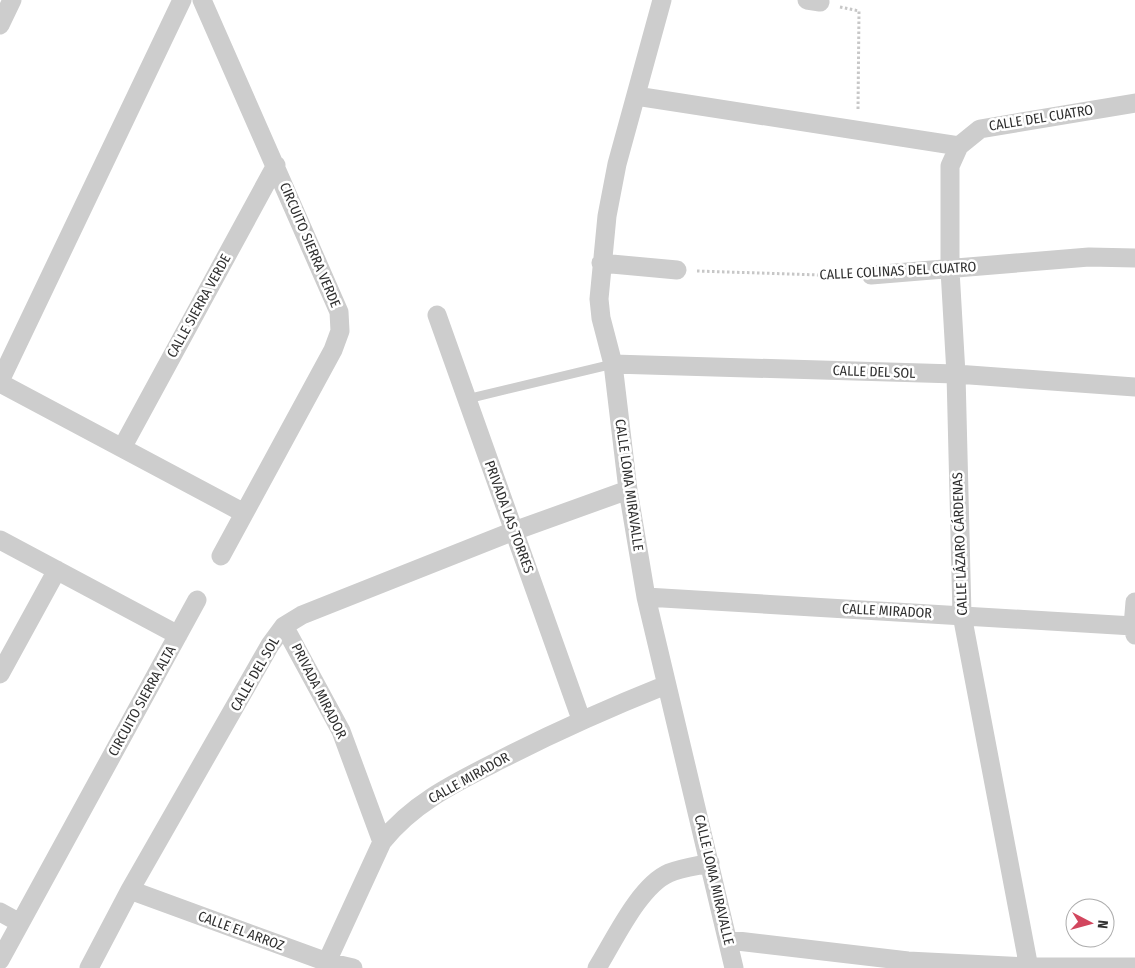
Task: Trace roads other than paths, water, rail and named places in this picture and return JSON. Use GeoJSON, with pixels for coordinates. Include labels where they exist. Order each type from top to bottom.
{"type":"FeatureCollection","features":[{"type":"Feature","properties":{"kind":"street"},"geometry":{"type":"LineString","coordinates":[[0,25],[12,0]]}},
{"type":"Feature","properties":{"kind":"street"},"geometry":{"type":"LineString","coordinates":[[182,0],[0,382],[244,513]]}},
{"type":"Feature","properties":{"kind":"street","name":"CIRCUITO SIERRA VERDE"},"geometry":{"type":"LineString","coordinates":[[202,0],[339,312],[340,330],[333,350],[221,556]]}},
{"type":"Feature","properties":{"kind":"street","name":"CALLE LOMA MIRAVALLE"},"geometry":{"type":"LineString","coordinates":[[662,0],[617,164],[607,216],[599,299],[601,318],[613,364],[628,490],[646,597],[729,940],[734,968]]}},
{"type":"Feature","properties":{"kind":"street"},"geometry":{"type":"LineString","coordinates":[[636,96],[959,146]]}},
{"type":"Feature","properties":{"kind":"street","name":"CALLE DEL CUATRO"},"geometry":{"type":"LineString","coordinates":[[959,146],[980,129],[990,126],[1135,103]]}},
{"type":"Feature","properties":{"kind":"street","name":"CALLE LÁZARO CÁRDENAS"},"geometry":{"type":"LineString","coordinates":[[959,146],[950,166],[950,270],[956,374],[962,615],[1029,967]]}},
{"type":"Feature","properties":{"kind":"street","name":"CALLE SIERRA VERDE"},"geometry":{"type":"LineString","coordinates":[[122,448],[276,166]]}},
{"type":"Feature","properties":{"kind":"street","name":"CALLE COLINAS DEL CUATRO"},"geometry":{"type":"LineString","coordinates":[[871,275],[950,270],[1089,257],[1135,258]]}},
{"type":"Feature","properties":{"kind":"street"},"geometry":{"type":"LineString","coordinates":[[601,263],[677,270]]}},
{"type":"Feature","properties":{"kind":"street","name":"PRIVADA LAS TORRES"},"geometry":{"type":"LineString","coordinates":[[437,316],[581,719]]}},
{"type":"Feature","properties":{"kind":"street","name":"CALLE DEL SOL"},"geometry":{"type":"LineString","coordinates":[[613,364],[956,374],[1135,387]]}},
{"type":"Feature","properties":{"kind":"street","name":"CALLE DEL SOL"},"geometry":{"type":"LineString","coordinates":[[89,968],[130,890],[270,644],[284,626],[302,615],[514,531],[628,490]]}},
{"type":"Feature","properties":{"kind":"street","name":"CIRCUITO SIERRA ALTA"},"geometry":{"type":"LineString","coordinates":[[0,540],[178,635],[0,960]]}},
{"type":"Feature","properties":{"kind":"street"},"geometry":{"type":"LineString","coordinates":[[0,674],[56,570]]}},
{"type":"Feature","properties":{"kind":"street","name":"CALLE MIRADOR"},"geometry":{"type":"LineString","coordinates":[[646,597],[962,615],[1134,630],[1135,602]]}},
{"type":"Feature","properties":{"kind":"street"},"geometry":{"type":"LineString","coordinates":[[178,635],[197,600]]}},
{"type":"Feature","properties":{"kind":"street","name":"PRIVADA MIRADOR"},"geometry":{"type":"LineString","coordinates":[[284,626],[341,731],[382,842]]}},
{"type":"Feature","properties":{"kind":"street","name":"CALLE MIRADOR"},"geometry":{"type":"LineString","coordinates":[[326,965],[382,842],[396,824],[414,809],[454,783],[581,719],[666,685]]}},
{"type":"Feature","properties":{"kind":"street"},"geometry":{"type":"LineString","coordinates":[[597,968],[652,884],[669,873],[710,863]]}},
{"type":"Feature","properties":{"kind":"street","name":"CALLE EL ARROZ"},"geometry":{"type":"LineString","coordinates":[[130,890],[326,965],[354,968]]}},
{"type":"Feature","properties":{"kind":"street"},"geometry":{"type":"LineString","coordinates":[[0,912],[20,923]]}},
{"type":"Feature","properties":{"kind":"street"},"geometry":{"type":"LineString","coordinates":[[729,940],[908,961],[1029,967],[1135,967]]}},
{"type":"Feature","properties":{"kind":"lane"},"geometry":{"type":"LineString","coordinates":[[467,399],[613,364]]}}]}
